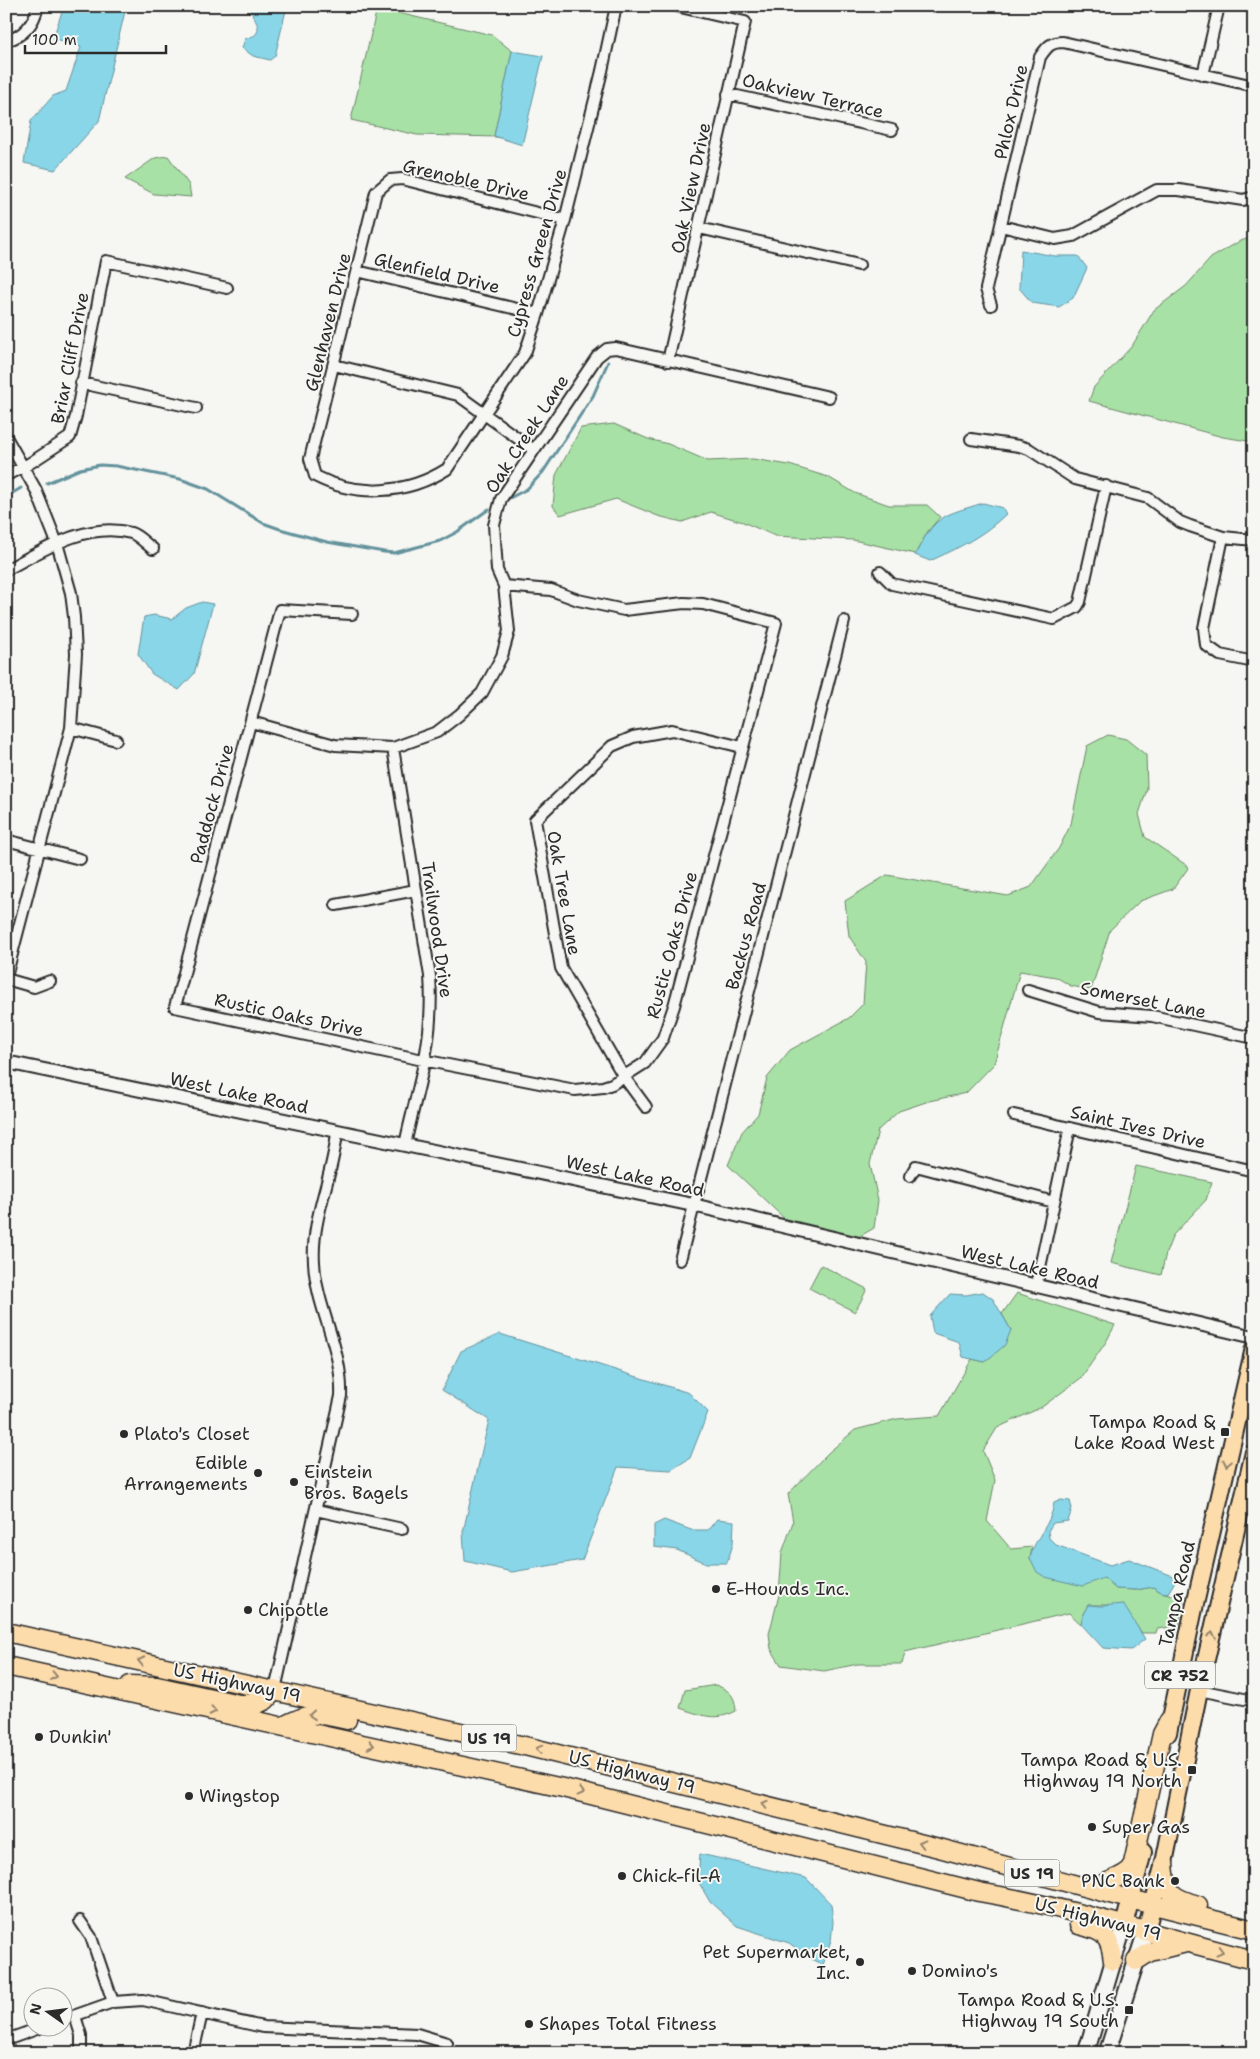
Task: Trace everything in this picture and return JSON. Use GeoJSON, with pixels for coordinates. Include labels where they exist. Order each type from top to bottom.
{"type":"FeatureCollection","features":[{"type":"Feature","properties":{"kind":"highway","name":"US Highway 19"},"geometry":{"type":"LineString","coordinates":[[6,1632],[529,1747],[969,1856],[1132,1900],[1254,1930]]}},
{"type":"Feature","properties":{"kind":"highway","name":"US Highway 19"},"geometry":{"type":"LineString","coordinates":[[6,1666],[563,1788],[979,1892],[1014,1898],[1124,1925],[1254,1960]]}},
{"type":"Feature","properties":{"kind":"highway"},"geometry":{"type":"LineString","coordinates":[[89,1684],[157,1686],[239,1704],[258,1704],[266,1700],[275,1690]]}},
{"type":"Feature","properties":{"kind":"highway"},"geometry":{"type":"LineString","coordinates":[[283,1726],[308,1714],[326,1715],[364,1723],[375,1714]]}},
{"type":"Feature","properties":{"kind":"highway"},"geometry":{"type":"LineString","coordinates":[[1095,1890],[1101,1884],[1125,1875],[1132,1868],[1162,1734],[1170,1719]]}},
{"type":"Feature","properties":{"kind":"highway"},"geometry":{"type":"LineString","coordinates":[[1164,1863],[1167,1886],[1176,1898],[1254,1919]]}},
{"type":"Feature","properties":{"kind":"highway"},"geometry":{"type":"LineString","coordinates":[[979,1892],[1013,1909],[1101,1932],[1108,1939],[1112,1948],[1113,1960]]}},
{"type":"Feature","properties":{"kind":"highway"},"geometry":{"type":"LineString","coordinates":[[1136,1962],[1150,1952],[1186,1943]]}},
{"type":"Feature","properties":{"kind":"main road","name":"Tampa Road"},"geometry":{"type":"LineString","coordinates":[[1086,2053],[1132,1900],[1163,1762],[1170,1719],[1254,1348]]}},
{"type":"Feature","properties":{"kind":"main road","name":"CR 752"},"geometry":{"type":"LineString","coordinates":[[1108,2053],[1146,1931],[1164,1863],[1199,1690],[1254,1452]]}},
{"type":"Feature","properties":{"kind":"main road"},"geometry":{"type":"LineString","coordinates":[[1199,1588],[1200,1624],[1191,1667],[1193,1684],[1199,1690]]}},
{"type":"Feature","properties":{"kind":"street"},"geometry":{"type":"LineString","coordinates":[[6,40],[24,32],[34,19],[38,6]]}},
{"type":"Feature","properties":{"kind":"street","name":"Cypress Green Drive"},"geometry":{"type":"LineString","coordinates":[[315,476],[326,482],[366,491],[386,491],[431,479],[447,469],[525,353],[565,220],[616,6]]}},
{"type":"Feature","properties":{"kind":"street","name":"Oak View Drive"},"geometry":{"type":"LineString","coordinates":[[668,361],[745,22],[676,6]]}},
{"type":"Feature","properties":{"kind":"street"},"geometry":{"type":"LineString","coordinates":[[1203,75],[1219,6]]}},
{"type":"Feature","properties":{"kind":"street","name":"Phlox Drive"},"geometry":{"type":"LineString","coordinates":[[991,305],[986,289],[1040,57],[1047,47],[1054,42],[1063,42],[1254,86]]}},
{"type":"Feature","properties":{"kind":"street","name":"Oakview Terrace"},"geometry":{"type":"LineString","coordinates":[[728,94],[892,130]]}},
{"type":"Feature","properties":{"kind":"street","name":"Grenoble Drive"},"geometry":{"type":"LineString","coordinates":[[390,180],[402,179],[565,220]]}},
{"type":"Feature","properties":{"kind":"street","name":"Glenhaven Drive"},"geometry":{"type":"LineString","coordinates":[[315,476],[310,460],[376,192],[390,180]]}},
{"type":"Feature","properties":{"kind":"street"},"geometry":{"type":"LineString","coordinates":[[1001,226],[1055,239],[1073,236],[1158,190],[1179,190],[1242,200],[1254,197]]}},
{"type":"Feature","properties":{"kind":"street"},"geometry":{"type":"LineString","coordinates":[[699,228],[859,265]]}},
{"type":"Feature","properties":{"kind":"street","name":"Briar Cliff Drive"},"geometry":{"type":"LineString","coordinates":[[6,475],[24,467],[70,437],[76,416],[106,261],[227,288]]}},
{"type":"Feature","properties":{"kind":"street","name":"Glenfield Drive"},"geometry":{"type":"LineString","coordinates":[[358,271],[538,314]]}},
{"type":"Feature","properties":{"kind":"street","name":"Oak Creek Lane"},"geometry":{"type":"LineString","coordinates":[[251,722],[335,745],[393,748],[437,732],[482,693],[502,656],[509,631],[504,586],[497,570],[494,525],[501,499],[597,357],[608,349],[616,348],[829,397]]}},
{"type":"Feature","properties":{"kind":"street"},"geometry":{"type":"LineString","coordinates":[[334,365],[458,394],[534,450]]}},
{"type":"Feature","properties":{"kind":"street"},"geometry":{"type":"LineString","coordinates":[[81,383],[196,408]]}},
{"type":"Feature","properties":{"kind":"street"},"geometry":{"type":"LineString","coordinates":[[6,438],[24,467],[57,543],[74,617],[76,654],[71,728],[6,978],[34,987],[50,981]]}},
{"type":"Feature","properties":{"kind":"street"},"geometry":{"type":"LineString","coordinates":[[971,439],[1029,449],[1075,479],[1148,498],[1180,522],[1223,537],[1254,540]]}},
{"type":"Feature","properties":{"kind":"street"},"geometry":{"type":"LineString","coordinates":[[880,572],[892,584],[1054,620],[1077,607],[1080,602],[1106,486]]}},
{"type":"Feature","properties":{"kind":"street"},"geometry":{"type":"LineString","coordinates":[[6,570],[57,543],[94,532],[113,530],[133,534],[153,549]]}},
{"type":"Feature","properties":{"kind":"street"},"geometry":{"type":"LineString","coordinates":[[1223,537],[1204,628],[1206,644],[1220,655],[1254,662]]}},
{"type":"Feature","properties":{"kind":"street","name":"Rustic Oaks Drive"},"geometry":{"type":"LineString","coordinates":[[175,1007],[575,1090],[603,1087],[624,1077],[646,1062],[663,1038],[677,996],[776,623],[703,604],[684,603],[624,610],[578,600],[550,590],[504,586]]}},
{"type":"Feature","properties":{"kind":"street","name":"Paddock Drive"},"geometry":{"type":"LineString","coordinates":[[175,1007],[280,610],[352,614]]}},
{"type":"Feature","properties":{"kind":"street","name":"Backus Road"},"geometry":{"type":"LineString","coordinates":[[680,1260],[844,621]]}},
{"type":"Feature","properties":{"kind":"street"},"geometry":{"type":"LineString","coordinates":[[71,728],[116,740]]}},
{"type":"Feature","properties":{"kind":"street","name":"Oak Tree Lane"},"geometry":{"type":"LineString","coordinates":[[624,1077],[561,968],[535,820],[612,746],[633,737],[672,730],[742,747]]}},
{"type":"Feature","properties":{"kind":"street","name":"Trailwood Drive"},"geometry":{"type":"LineString","coordinates":[[393,748],[430,976],[430,1021],[424,1060],[405,1145]]}},
{"type":"Feature","properties":{"kind":"street"},"geometry":{"type":"LineString","coordinates":[[6,840],[80,858]]}},
{"type":"Feature","properties":{"kind":"street"},"geometry":{"type":"LineString","coordinates":[[336,905],[416,890]]}},
{"type":"Feature","properties":{"kind":"street","name":"Somerset Lane"},"geometry":{"type":"LineString","coordinates":[[1028,990],[1099,1012],[1152,1016],[1254,1038]]}},
{"type":"Feature","properties":{"kind":"street","name":"West Lake Road"},"geometry":{"type":"LineString","coordinates":[[6,1062],[693,1205],[1254,1337]]}},
{"type":"Feature","properties":{"kind":"street"},"geometry":{"type":"LineString","coordinates":[[624,1077],[646,1107]]}},
{"type":"Feature","properties":{"kind":"street","name":"Saint Ives Drive"},"geometry":{"type":"LineString","coordinates":[[1014,1115],[1254,1171]]}},
{"type":"Feature","properties":{"kind":"street"},"geometry":{"type":"LineString","coordinates":[[1036,1286],[1070,1128]]}},
{"type":"Feature","properties":{"kind":"street"},"geometry":{"type":"LineString","coordinates":[[275,1690],[341,1390],[340,1369],[330,1326],[317,1285],[314,1261],[316,1234],[337,1131]]}},
{"type":"Feature","properties":{"kind":"street"},"geometry":{"type":"LineString","coordinates":[[910,1176],[916,1166],[1054,1202]]}},
{"type":"Feature","properties":{"kind":"street"},"geometry":{"type":"LineString","coordinates":[[316,1510],[402,1529]]}},
{"type":"Feature","properties":{"kind":"street"},"geometry":{"type":"LineString","coordinates":[[1199,1690],[1254,1701]]}},
{"type":"Feature","properties":{"kind":"street"},"geometry":{"type":"LineString","coordinates":[[80,1921],[91,1938],[114,2002]]}},
{"type":"Feature","properties":{"kind":"street"},"geometry":{"type":"LineString","coordinates":[[72,2017],[114,2002],[143,2000],[263,2027],[417,2034],[447,2043]]}},
{"type":"Feature","properties":{"kind":"street"},"geometry":{"type":"LineString","coordinates":[[193,2053],[202,2014]]}},
{"type":"Feature","properties":{"kind":"street"},"geometry":{"type":"LineString","coordinates":[[75,2016],[81,2034],[81,2053]]}},
{"type":"Feature","properties":{"kind":"street"},"geometry":{"type":"LineString","coordinates":[[6,2040],[22,2034]]}},
{"type":"Feature","properties":{"kind":"green space"},"geometry":{"type":"Polygon","coordinates":[[[377,8],[492,35],[512,51],[494,136],[498,137],[417,135],[351,120],[377,8]]]}},
{"type":"Feature","properties":{"kind":"green space"},"geometry":{"type":"Polygon","coordinates":[[[168,156],[189,185],[191,197],[154,194],[125,179],[155,158],[168,156]]]}},
{"type":"Feature","properties":{"kind":"green space"},"geometry":{"type":"Polygon","coordinates":[[[1254,237],[1254,442],[1223,437],[1089,401],[1094,387],[1132,346],[1154,310],[1186,286],[1211,258],[1240,241],[1254,237]]]}},
{"type":"Feature","properties":{"kind":"green space"},"geometry":{"type":"Polygon","coordinates":[[[614,424],[648,439],[668,444],[708,461],[753,459],[789,465],[828,477],[855,493],[889,505],[927,505],[940,517],[928,531],[915,554],[853,540],[775,536],[743,522],[711,512],[682,522],[658,516],[616,499],[560,515],[553,506],[556,475],[581,428],[614,424]]]}},
{"type":"Feature","properties":{"kind":"green space"},"geometry":{"type":"Polygon","coordinates":[[[1108,735],[1126,739],[1146,755],[1147,789],[1139,814],[1145,837],[1189,867],[1173,889],[1140,901],[1110,930],[1091,990],[1071,986],[1056,977],[1020,971],[994,1064],[966,1093],[929,1101],[899,1111],[878,1130],[870,1164],[878,1200],[874,1228],[855,1239],[789,1223],[728,1165],[742,1132],[758,1114],[767,1078],[790,1050],[849,1018],[863,1004],[866,962],[849,936],[845,901],[887,875],[1008,896],[1031,887],[1059,848],[1071,824],[1087,746],[1108,735]]]}},
{"type":"Feature","properties":{"kind":"green space"},"geometry":{"type":"Polygon","coordinates":[[[1136,1166],[1212,1182],[1206,1200],[1173,1235],[1166,1253],[1161,1275],[1111,1263],[1136,1166]]]}},
{"type":"Feature","properties":{"kind":"green space"},"geometry":{"type":"Polygon","coordinates":[[[821,1265],[867,1289],[855,1312],[809,1288],[821,1265]]]}},
{"type":"Feature","properties":{"kind":"green space"},"geometry":{"type":"Polygon","coordinates":[[[1017,1293],[1115,1325],[1106,1342],[1081,1378],[1042,1407],[997,1428],[983,1451],[995,1480],[987,1521],[1011,1549],[1032,1547],[1030,1559],[1095,1580],[1104,1578],[1116,1589],[1136,1590],[1153,1587],[1161,1592],[1184,1598],[1179,1626],[1157,1629],[1156,1633],[1142,1633],[1135,1624],[1106,1605],[1088,1605],[1083,1614],[1081,1624],[1069,1613],[905,1652],[902,1664],[858,1664],[824,1671],[781,1665],[771,1649],[769,1634],[779,1595],[782,1553],[793,1522],[788,1494],[828,1453],[855,1430],[897,1419],[939,1416],[972,1359],[985,1362],[1011,1330],[1002,1314],[1017,1293]]]}},
{"type":"Feature","properties":{"kind":"green space"},"geometry":{"type":"Polygon","coordinates":[[[716,1685],[731,1694],[736,1711],[715,1717],[701,1715],[680,1708],[685,1690],[716,1685]]]}},
{"type":"Feature","properties":{"kind":"water"},"geometry":{"type":"Polygon","coordinates":[[[64,6],[126,7],[99,121],[55,170],[24,163],[31,121],[53,96],[66,91],[81,47],[53,38],[64,6]]]}},
{"type":"Feature","properties":{"kind":"water"},"geometry":{"type":"Polygon","coordinates":[[[251,6],[287,6],[275,56],[270,60],[253,56],[242,48],[245,39],[255,35],[258,31],[251,6]]]}},
{"type":"Feature","properties":{"kind":"water"},"geometry":{"type":"Polygon","coordinates":[[[512,51],[543,56],[522,145],[494,136],[512,51]]]}},
{"type":"Feature","properties":{"kind":"water"},"geometry":{"type":"Polygon","coordinates":[[[1021,250],[1055,256],[1078,256],[1087,268],[1073,298],[1059,307],[1032,303],[1019,288],[1021,250]]]}},
{"type":"Feature","properties":{"kind":"water"},"geometry":{"type":"Polygon","coordinates":[[[983,503],[1003,508],[1006,514],[979,535],[930,561],[915,555],[929,531],[941,518],[983,503]]]}},
{"type":"Feature","properties":{"kind":"water"},"geometry":{"type":"Polygon","coordinates":[[[202,602],[213,604],[194,674],[179,690],[152,674],[138,654],[144,617],[154,615],[172,619],[186,608],[202,602]]]}},
{"type":"Feature","properties":{"kind":"water"},"geometry":{"type":"Polygon","coordinates":[[[983,1292],[993,1299],[1011,1330],[1005,1345],[985,1362],[963,1357],[959,1342],[933,1333],[930,1316],[950,1294],[966,1295],[983,1292]]]}},
{"type":"Feature","properties":{"kind":"water"},"geometry":{"type":"Polygon","coordinates":[[[500,1334],[689,1393],[708,1412],[690,1458],[671,1470],[618,1467],[582,1560],[512,1572],[465,1561],[463,1532],[489,1420],[442,1390],[461,1351],[500,1334]]]}},
{"type":"Feature","properties":{"kind":"water"},"geometry":{"type":"Polygon","coordinates":[[[1061,1500],[1070,1501],[1072,1509],[1068,1521],[1053,1523],[1048,1531],[1049,1538],[1056,1545],[1110,1565],[1129,1559],[1173,1576],[1174,1583],[1168,1593],[1161,1592],[1153,1587],[1136,1590],[1116,1589],[1104,1578],[1083,1586],[1045,1577],[1037,1572],[1030,1558],[1032,1550],[1050,1518],[1054,1503],[1061,1500]]]}},
{"type":"Feature","properties":{"kind":"water"},"geometry":{"type":"Polygon","coordinates":[[[717,1519],[734,1521],[733,1544],[727,1563],[706,1563],[677,1550],[654,1547],[654,1525],[664,1520],[691,1530],[708,1530],[717,1519]]]}},
{"type":"Feature","properties":{"kind":"water"},"geometry":{"type":"Polygon","coordinates":[[[1123,1604],[1145,1639],[1131,1650],[1103,1648],[1081,1624],[1083,1614],[1088,1605],[1123,1604]]]}},
{"type":"Feature","properties":{"kind":"water"},"geometry":{"type":"Polygon","coordinates":[[[700,1854],[806,1878],[831,1904],[833,1922],[831,1941],[823,1965],[789,1943],[737,1926],[710,1902],[698,1881],[700,1854]]]}},
{"type":"Feature","properties":{"kind":"waterway"},"geometry":{"type":"LineString","coordinates":[[504,501],[527,489],[543,472],[593,396],[608,362]]}},
{"type":"Feature","properties":{"kind":"waterway"},"geometry":{"type":"LineString","coordinates":[[47,483],[80,469],[100,465],[116,466],[180,479],[208,489],[263,523],[280,529],[327,542],[394,553],[440,541],[457,532],[489,509]]}},
{"type":"Feature","properties":{"kind":"waterway"},"geometry":{"type":"LineString","coordinates":[[6,497],[21,488]]}},
{"type":"Feature","properties":{"kind":"place","name":"Tampa Road & Lake Road West"},"geometry":{"type":"Point","coordinates":[1225,1432]}},
{"type":"Feature","properties":{"kind":"place","name":"Plato's Closet"},"geometry":{"type":"Point","coordinates":[124,1434]}},
{"type":"Feature","properties":{"kind":"place","name":"Edible Arrangements"},"geometry":{"type":"Point","coordinates":[258,1473]}},
{"type":"Feature","properties":{"kind":"place","name":"Einstein Bros. Bagels"},"geometry":{"type":"Point","coordinates":[294,1482]}},
{"type":"Feature","properties":{"kind":"place","name":"E-Hounds Inc."},"geometry":{"type":"Point","coordinates":[716,1589]}},
{"type":"Feature","properties":{"kind":"place","name":"Chipotle"},"geometry":{"type":"Point","coordinates":[248,1610]}},
{"type":"Feature","properties":{"kind":"place","name":"Dunkin'"},"geometry":{"type":"Point","coordinates":[39,1737]}},
{"type":"Feature","properties":{"kind":"place","name":"Tampa Road & U.S. Highway 19 North"},"geometry":{"type":"Point","coordinates":[1192,1770]}},
{"type":"Feature","properties":{"kind":"place","name":"Wingstop"},"geometry":{"type":"Point","coordinates":[189,1796]}},
{"type":"Feature","properties":{"kind":"place","name":"Super Gas"},"geometry":{"type":"Point","coordinates":[1092,1827]}},
{"type":"Feature","properties":{"kind":"place","name":"Chick-fil-A"},"geometry":{"type":"Point","coordinates":[622,1876]}},
{"type":"Feature","properties":{"kind":"place","name":"PNC Bank"},"geometry":{"type":"Point","coordinates":[1175,1881]}},
{"type":"Feature","properties":{"kind":"place","name":"Pet Supermarket, Inc."},"geometry":{"type":"Point","coordinates":[860,1962]}},
{"type":"Feature","properties":{"kind":"place","name":"Domino's"},"geometry":{"type":"Point","coordinates":[912,1971]}},
{"type":"Feature","properties":{"kind":"place","name":"Tampa Road & U.S. Highway 19 South"},"geometry":{"type":"Point","coordinates":[1129,2010]}},
{"type":"Feature","properties":{"kind":"place","name":"Shapes Total Fitness"},"geometry":{"type":"Point","coordinates":[529,2024]}}]}
